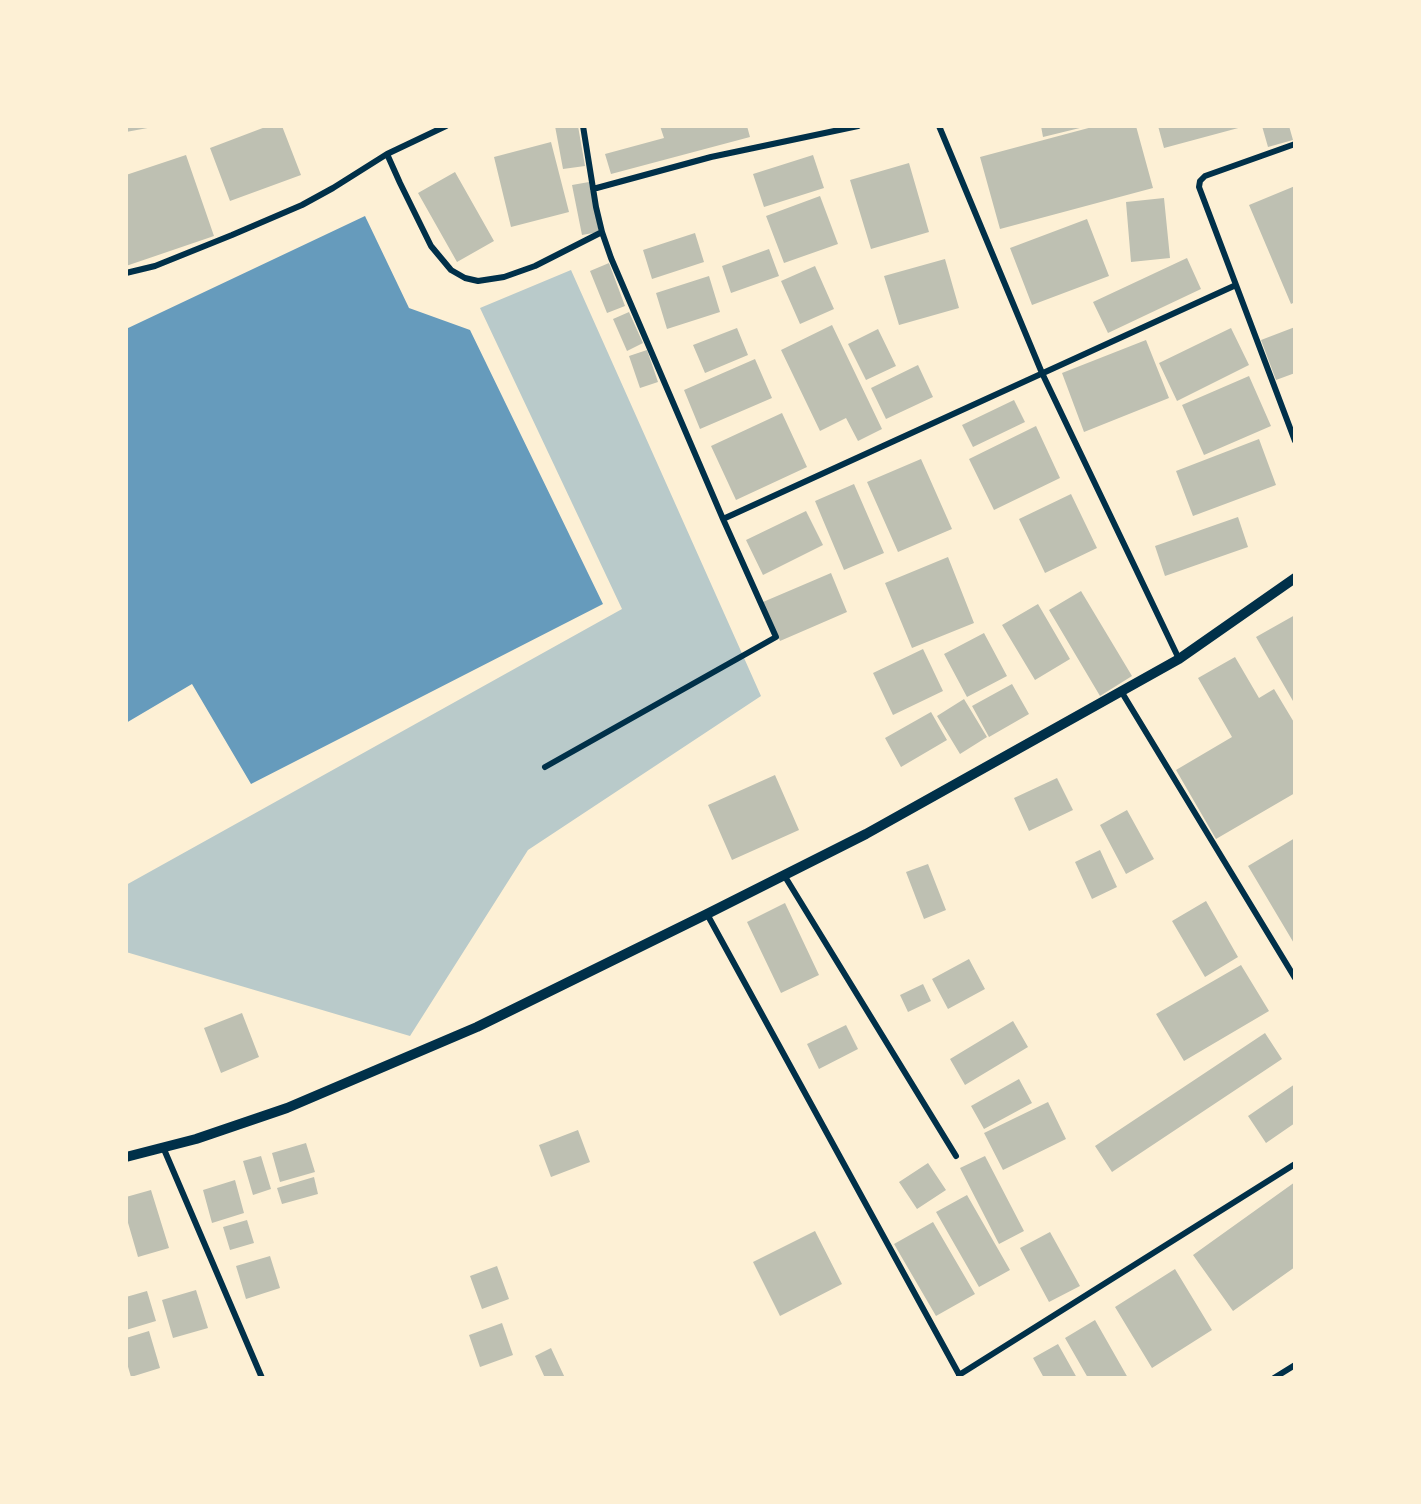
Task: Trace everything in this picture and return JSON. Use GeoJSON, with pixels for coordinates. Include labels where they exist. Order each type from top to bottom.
{"type":"FeatureCollection","features":[{"type":"Feature","properties":{"kind":"street"},"geometry":{"type":"LineString","coordinates":[[126,273],[155,266],[302,205],[387,154],[446,126]]}},
{"type":"Feature","properties":{"kind":"street"},"geometry":{"type":"LineString","coordinates":[[545,767],[776,637],[611,258],[602,232],[583,126]]}},
{"type":"Feature","properties":{"kind":"street"},"geometry":{"type":"LineString","coordinates":[[593,189],[711,157],[858,126]]}},
{"type":"Feature","properties":{"kind":"street"},"geometry":{"type":"LineString","coordinates":[[939,126],[1042,373],[1179,659]]}},
{"type":"Feature","properties":{"kind":"street"},"geometry":{"type":"LineString","coordinates":[[1295,144],[1205,176],[1200,180],[1199,187],[1295,441]]}},
{"type":"Feature","properties":{"kind":"street"},"geometry":{"type":"LineString","coordinates":[[387,154],[432,246],[451,270],[465,278],[478,281],[504,277],[535,266],[602,232]]}},
{"type":"Feature","properties":{"kind":"street"},"geometry":{"type":"LineString","coordinates":[[723,519],[1236,285]]}},
{"type":"Feature","properties":{"kind":"street"},"geometry":{"type":"LineString","coordinates":[[126,1157],[196,1139],[287,1108],[477,1027],[707,914],[866,834],[1179,659],[1295,578]]}},
{"type":"Feature","properties":{"kind":"street"},"geometry":{"type":"LineString","coordinates":[[1121,691],[1295,978]]}},
{"type":"Feature","properties":{"kind":"street"},"geometry":{"type":"LineString","coordinates":[[784,875],[956,1156]]}},
{"type":"Feature","properties":{"kind":"street"},"geometry":{"type":"LineString","coordinates":[[707,914],[960,1377],[1295,1164]]}},
{"type":"Feature","properties":{"kind":"street"},"geometry":{"type":"LineString","coordinates":[[164,1147],[262,1378]]}},
{"type":"Feature","properties":{"kind":"street"},"geometry":{"type":"LineString","coordinates":[[1274,1378],[1295,1365]]}},
{"type":"Feature","properties":{"kind":"shaded area"},"geometry":{"type":"Polygon","coordinates":[[[571,270],[761,696],[528,850],[410,1036],[126,952],[126,885],[622,609],[480,308],[571,270]]]}},
{"type":"Feature","properties":{"kind":"water"},"geometry":{"type":"Polygon","coordinates":[[[365,216],[409,308],[470,330],[603,604],[251,784],[192,684],[126,723],[126,329],[365,216]]]}},
{"type":"Feature","properties":{"kind":"building"},"geometry":{"type":"Polygon","coordinates":[[[126,126],[153,126],[153,127],[126,132],[126,126]]]}},
{"type":"Feature","properties":{"kind":"building"},"geometry":{"type":"Polygon","coordinates":[[[268,126],[282,126],[301,175],[230,201],[210,148],[268,126]]]}},
{"type":"Feature","properties":{"kind":"building"},"geometry":{"type":"Polygon","coordinates":[[[555,126],[578,126],[585,166],[563,169],[555,126]]]}},
{"type":"Feature","properties":{"kind":"building"},"geometry":{"type":"Polygon","coordinates":[[[660,126],[747,126],[750,137],[611,174],[605,154],[664,138],[660,126]]]}},
{"type":"Feature","properties":{"kind":"building"},"geometry":{"type":"Polygon","coordinates":[[[1041,126],[1084,126],[1084,127],[1043,137],[1041,126]]]}},
{"type":"Feature","properties":{"kind":"building"},"geometry":{"type":"Polygon","coordinates":[[[1096,126],[1136,126],[1153,188],[1000,229],[980,157],[1096,126]]]}},
{"type":"Feature","properties":{"kind":"building"},"geometry":{"type":"Polygon","coordinates":[[[1158,126],[1241,126],[1242,127],[1164,148],[1158,126]]]}},
{"type":"Feature","properties":{"kind":"building"},"geometry":{"type":"Polygon","coordinates":[[[1262,126],[1289,126],[1293,140],[1268,147],[1262,126]]]}},
{"type":"Feature","properties":{"kind":"building"},"geometry":{"type":"Polygon","coordinates":[[[551,142],[569,212],[511,227],[494,157],[551,142]]]}},
{"type":"Feature","properties":{"kind":"building"},"geometry":{"type":"Polygon","coordinates":[[[186,155],[214,236],[126,266],[126,175],[186,155]]]}},
{"type":"Feature","properties":{"kind":"building"},"geometry":{"type":"Polygon","coordinates":[[[813,155],[824,188],[764,207],[753,174],[813,155]]]}},
{"type":"Feature","properties":{"kind":"building"},"geometry":{"type":"Polygon","coordinates":[[[909,163],[929,232],[871,249],[850,180],[909,163]]]}},
{"type":"Feature","properties":{"kind":"building"},"geometry":{"type":"Polygon","coordinates":[[[455,172],[494,241],[457,262],[418,193],[455,172]]]}},
{"type":"Feature","properties":{"kind":"building"},"geometry":{"type":"Polygon","coordinates":[[[589,182],[599,232],[582,235],[572,185],[589,182]]]}},
{"type":"Feature","properties":{"kind":"building"},"geometry":{"type":"Polygon","coordinates":[[[1295,186],[1295,302],[1291,304],[1249,205],[1295,186]]]}},
{"type":"Feature","properties":{"kind":"building"},"geometry":{"type":"Polygon","coordinates":[[[820,196],[838,244],[784,263],[766,216],[820,196]]]}},
{"type":"Feature","properties":{"kind":"building"},"geometry":{"type":"Polygon","coordinates":[[[1164,198],[1170,258],[1131,262],[1126,202],[1164,198]]]}},
{"type":"Feature","properties":{"kind":"building"},"geometry":{"type":"Polygon","coordinates":[[[1087,219],[1109,276],[1032,305],[1010,248],[1087,219]]]}},
{"type":"Feature","properties":{"kind":"building"},"geometry":{"type":"Polygon","coordinates":[[[695,233],[704,262],[652,279],[643,250],[695,233]]]}},
{"type":"Feature","properties":{"kind":"building"},"geometry":{"type":"Polygon","coordinates":[[[769,249],[779,276],[731,293],[722,266],[769,249]]]}},
{"type":"Feature","properties":{"kind":"building"},"geometry":{"type":"Polygon","coordinates":[[[1187,258],[1201,289],[1108,333],[1093,302],[1187,258]]]}},
{"type":"Feature","properties":{"kind":"building"},"geometry":{"type":"Polygon","coordinates":[[[945,259],[959,308],[899,325],[884,276],[945,259]]]}},
{"type":"Feature","properties":{"kind":"building"},"geometry":{"type":"Polygon","coordinates":[[[609,263],[625,306],[607,313],[590,271],[609,263]]]}},
{"type":"Feature","properties":{"kind":"building"},"geometry":{"type":"Polygon","coordinates":[[[815,266],[834,309],[800,324],[781,281],[815,266]]]}},
{"type":"Feature","properties":{"kind":"building"},"geometry":{"type":"Polygon","coordinates":[[[709,276],[720,312],[667,329],[656,293],[709,276]]]}},
{"type":"Feature","properties":{"kind":"building"},"geometry":{"type":"Polygon","coordinates":[[[629,312],[643,343],[627,351],[613,319],[629,312]]]}},
{"type":"Feature","properties":{"kind":"building"},"geometry":{"type":"Polygon","coordinates":[[[832,325],[882,429],[858,441],[846,418],[820,431],[781,350],[832,325]]]}},
{"type":"Feature","properties":{"kind":"building"},"geometry":{"type":"Polygon","coordinates":[[[1295,327],[1295,373],[1276,380],[1261,340],[1295,327]]]}},
{"type":"Feature","properties":{"kind":"building"},"geometry":{"type":"Polygon","coordinates":[[[737,328],[748,355],[705,373],[693,345],[737,328]]]}},
{"type":"Feature","properties":{"kind":"building"},"geometry":{"type":"Polygon","coordinates":[[[1231,328],[1249,365],[1177,401],[1159,363],[1231,328]]]}},
{"type":"Feature","properties":{"kind":"building"},"geometry":{"type":"Polygon","coordinates":[[[878,329],[896,366],[866,380],[848,344],[878,329]]]}},
{"type":"Feature","properties":{"kind":"building"},"geometry":{"type":"Polygon","coordinates":[[[1146,340],[1169,398],[1084,432],[1062,373],[1146,340]]]}},
{"type":"Feature","properties":{"kind":"building"},"geometry":{"type":"Polygon","coordinates":[[[647,350],[658,382],[640,388],[629,356],[647,350]]]}},
{"type":"Feature","properties":{"kind":"building"},"geometry":{"type":"Polygon","coordinates":[[[755,359],[772,398],[700,429],[684,390],[755,359]]]}},
{"type":"Feature","properties":{"kind":"building"},"geometry":{"type":"Polygon","coordinates":[[[918,365],[933,397],[886,419],[871,388],[918,365]]]}},
{"type":"Feature","properties":{"kind":"building"},"geometry":{"type":"Polygon","coordinates":[[[1249,376],[1271,426],[1204,455],[1182,405],[1249,376]]]}},
{"type":"Feature","properties":{"kind":"building"},"geometry":{"type":"Polygon","coordinates":[[[1014,400],[1025,422],[973,447],[962,425],[1014,400]]]}},
{"type":"Feature","properties":{"kind":"building"},"geometry":{"type":"Polygon","coordinates":[[[782,413],[807,467],[736,500],[711,446],[782,413]]]}},
{"type":"Feature","properties":{"kind":"building"},"geometry":{"type":"Polygon","coordinates":[[[1036,426],[1060,478],[994,510],[969,459],[1036,426]]]}},
{"type":"Feature","properties":{"kind":"building"},"geometry":{"type":"Polygon","coordinates":[[[1259,439],[1276,485],[1193,516],[1176,471],[1259,439]]]}},
{"type":"Feature","properties":{"kind":"building"},"geometry":{"type":"Polygon","coordinates":[[[921,459],[952,529],[898,552],[867,482],[921,459]]]}},
{"type":"Feature","properties":{"kind":"building"},"geometry":{"type":"Polygon","coordinates":[[[854,484],[884,553],[844,570],[815,501],[854,484]]]}},
{"type":"Feature","properties":{"kind":"building"},"geometry":{"type":"Polygon","coordinates":[[[1071,494],[1097,548],[1045,573],[1019,519],[1071,494]]]}},
{"type":"Feature","properties":{"kind":"building"},"geometry":{"type":"Polygon","coordinates":[[[806,511],[823,545],[763,575],[746,540],[806,511]]]}},
{"type":"Feature","properties":{"kind":"building"},"geometry":{"type":"Polygon","coordinates":[[[1238,517],[1248,547],[1165,576],[1155,546],[1238,517]]]}},
{"type":"Feature","properties":{"kind":"building"},"geometry":{"type":"Polygon","coordinates":[[[948,557],[974,623],[912,648],[885,583],[948,557]]]}},
{"type":"Feature","properties":{"kind":"building"},"geometry":{"type":"Polygon","coordinates":[[[831,573],[847,612],[780,641],[763,602],[831,573]]]}},
{"type":"Feature","properties":{"kind":"building"},"geometry":{"type":"Polygon","coordinates":[[[1081,591],[1132,676],[1100,696],[1049,610],[1081,591]]]}},
{"type":"Feature","properties":{"kind":"building"},"geometry":{"type":"Polygon","coordinates":[[[1038,604],[1070,659],[1035,680],[1002,625],[1038,604]]]}},
{"type":"Feature","properties":{"kind":"building"},"geometry":{"type":"Polygon","coordinates":[[[1295,615],[1295,700],[1293,701],[1256,637],[1295,615]]]}},
{"type":"Feature","properties":{"kind":"building"},"geometry":{"type":"Polygon","coordinates":[[[984,633],[1007,676],[967,697],[944,654],[984,633]]]}},
{"type":"Feature","properties":{"kind":"building"},"geometry":{"type":"Polygon","coordinates":[[[923,649],[943,691],[893,715],[873,673],[923,649]]]}},
{"type":"Feature","properties":{"kind":"building"},"geometry":{"type":"Polygon","coordinates":[[[1235,657],[1259,698],[1274,689],[1295,724],[1295,793],[1216,839],[1176,770],[1232,737],[1198,678],[1235,657]]]}},
{"type":"Feature","properties":{"kind":"building"},"geometry":{"type":"Polygon","coordinates":[[[1012,684],[1029,714],[989,737],[972,706],[1012,684]]]}},
{"type":"Feature","properties":{"kind":"building"},"geometry":{"type":"Polygon","coordinates":[[[964,699],[987,737],[960,754],[937,716],[964,699]]]}},
{"type":"Feature","properties":{"kind":"building"},"geometry":{"type":"Polygon","coordinates":[[[931,712],[947,740],[901,767],[885,738],[931,712]]]}},
{"type":"Feature","properties":{"kind":"building"},"geometry":{"type":"Polygon","coordinates":[[[775,775],[799,830],[732,860],[708,805],[775,775]]]}},
{"type":"Feature","properties":{"kind":"building"},"geometry":{"type":"Polygon","coordinates":[[[1057,778],[1073,810],[1029,831],[1014,798],[1057,778]]]}},
{"type":"Feature","properties":{"kind":"building"},"geometry":{"type":"Polygon","coordinates":[[[1127,810],[1154,859],[1126,874],[1100,825],[1127,810]]]}},
{"type":"Feature","properties":{"kind":"building"},"geometry":{"type":"Polygon","coordinates":[[[1295,838],[1295,945],[1248,866],[1295,838]]]}},
{"type":"Feature","properties":{"kind":"building"},"geometry":{"type":"Polygon","coordinates":[[[1100,850],[1117,887],[1092,899],[1075,862],[1100,850]]]}},
{"type":"Feature","properties":{"kind":"building"},"geometry":{"type":"Polygon","coordinates":[[[928,864],[946,910],[924,919],[906,872],[928,864]]]}},
{"type":"Feature","properties":{"kind":"building"},"geometry":{"type":"Polygon","coordinates":[[[1206,901],[1238,957],[1205,977],[1172,921],[1206,901]]]}},
{"type":"Feature","properties":{"kind":"building"},"geometry":{"type":"Polygon","coordinates":[[[785,903],[819,975],[781,993],[747,922],[785,903]]]}},
{"type":"Feature","properties":{"kind":"building"},"geometry":{"type":"Polygon","coordinates":[[[969,959],[985,989],[948,1009],[932,979],[969,959]]]}},
{"type":"Feature","properties":{"kind":"building"},"geometry":{"type":"Polygon","coordinates":[[[1241,965],[1269,1011],[1184,1061],[1156,1014],[1241,965]]]}},
{"type":"Feature","properties":{"kind":"building"},"geometry":{"type":"Polygon","coordinates":[[[923,984],[931,1001],[908,1012],[900,995],[923,984]]]}},
{"type":"Feature","properties":{"kind":"building"},"geometry":{"type":"Polygon","coordinates":[[[242,1013],[259,1057],[221,1073],[204,1028],[242,1013]]]}},
{"type":"Feature","properties":{"kind":"building"},"geometry":{"type":"Polygon","coordinates":[[[1013,1021],[1028,1047],[965,1085],[950,1059],[1013,1021]]]}},
{"type":"Feature","properties":{"kind":"building"},"geometry":{"type":"Polygon","coordinates":[[[846,1025],[858,1049],[819,1069],[807,1044],[846,1025]]]}},
{"type":"Feature","properties":{"kind":"building"},"geometry":{"type":"Polygon","coordinates":[[[1265,1033],[1282,1059],[1112,1172],[1095,1146],[1265,1033]]]}},
{"type":"Feature","properties":{"kind":"building"},"geometry":{"type":"Polygon","coordinates":[[[1019,1079],[1032,1103],[984,1129],[971,1106],[1019,1079]]]}},
{"type":"Feature","properties":{"kind":"building"},"geometry":{"type":"Polygon","coordinates":[[[1295,1084],[1295,1123],[1266,1143],[1248,1116],[1295,1084]]]}},
{"type":"Feature","properties":{"kind":"building"},"geometry":{"type":"Polygon","coordinates":[[[1048,1102],[1066,1139],[1003,1170],[984,1133],[1048,1102]]]}},
{"type":"Feature","properties":{"kind":"building"},"geometry":{"type":"Polygon","coordinates":[[[578,1130],[590,1162],[551,1177],[539,1145],[578,1130]]]}},
{"type":"Feature","properties":{"kind":"building"},"geometry":{"type":"Polygon","coordinates":[[[306,1143],[315,1172],[280,1182],[272,1153],[306,1143]]]}},
{"type":"Feature","properties":{"kind":"building"},"geometry":{"type":"Polygon","coordinates":[[[261,1156],[271,1189],[253,1195],[243,1161],[261,1156]]]}},
{"type":"Feature","properties":{"kind":"building"},"geometry":{"type":"Polygon","coordinates":[[[985,1156],[1024,1231],[999,1244],[960,1168],[985,1156]]]}},
{"type":"Feature","properties":{"kind":"building"},"geometry":{"type":"Polygon","coordinates":[[[928,1163],[946,1190],[917,1209],[899,1182],[928,1163]]]}},
{"type":"Feature","properties":{"kind":"building"},"geometry":{"type":"Polygon","coordinates":[[[314,1177],[318,1194],[282,1204],[277,1188],[314,1177]]]}},
{"type":"Feature","properties":{"kind":"building"},"geometry":{"type":"Polygon","coordinates":[[[235,1180],[244,1213],[212,1223],[203,1190],[235,1180]]]}},
{"type":"Feature","properties":{"kind":"building"},"geometry":{"type":"Polygon","coordinates":[[[1295,1182],[1295,1267],[1233,1311],[1193,1255],[1295,1182]]]}},
{"type":"Feature","properties":{"kind":"building"},"geometry":{"type":"Polygon","coordinates":[[[151,1190],[169,1248],[138,1257],[126,1216],[126,1197],[151,1190]]]}},
{"type":"Feature","properties":{"kind":"building"},"geometry":{"type":"Polygon","coordinates":[[[967,1195],[1010,1270],[979,1287],[936,1212],[967,1195]]]}},
{"type":"Feature","properties":{"kind":"building"},"geometry":{"type":"Polygon","coordinates":[[[247,1220],[254,1243],[230,1250],[223,1227],[247,1220]]]}},
{"type":"Feature","properties":{"kind":"building"},"geometry":{"type":"Polygon","coordinates":[[[933,1222],[975,1294],[936,1316],[894,1244],[933,1222]]]}},
{"type":"Feature","properties":{"kind":"building"},"geometry":{"type":"Polygon","coordinates":[[[815,1231],[842,1284],[780,1316],[753,1262],[815,1231]]]}},
{"type":"Feature","properties":{"kind":"building"},"geometry":{"type":"Polygon","coordinates":[[[1050,1232],[1080,1286],[1049,1302],[1020,1248],[1050,1232]]]}},
{"type":"Feature","properties":{"kind":"building"},"geometry":{"type":"Polygon","coordinates":[[[270,1256],[280,1288],[246,1299],[236,1266],[270,1256]]]}},
{"type":"Feature","properties":{"kind":"building"},"geometry":{"type":"Polygon","coordinates":[[[497,1266],[509,1299],[482,1309],[470,1276],[497,1266]]]}},
{"type":"Feature","properties":{"kind":"building"},"geometry":{"type":"Polygon","coordinates":[[[1175,1269],[1212,1330],[1152,1368],[1115,1307],[1175,1269]]]}},
{"type":"Feature","properties":{"kind":"building"},"geometry":{"type":"Polygon","coordinates":[[[196,1290],[208,1328],[173,1338],[162,1300],[196,1290]]]}},
{"type":"Feature","properties":{"kind":"building"},"geometry":{"type":"Polygon","coordinates":[[[147,1291],[156,1321],[126,1330],[126,1297],[147,1291]]]}},
{"type":"Feature","properties":{"kind":"building"},"geometry":{"type":"Polygon","coordinates":[[[1095,1320],[1128,1378],[1088,1378],[1065,1338],[1095,1320]]]}},
{"type":"Feature","properties":{"kind":"building"},"geometry":{"type":"Polygon","coordinates":[[[502,1323],[513,1355],[480,1367],[469,1335],[502,1323]]]}},
{"type":"Feature","properties":{"kind":"building"},"geometry":{"type":"Polygon","coordinates":[[[149,1331],[160,1368],[131,1377],[126,1360],[126,1338],[149,1331]]]}},
{"type":"Feature","properties":{"kind":"building"},"geometry":{"type":"Polygon","coordinates":[[[1058,1344],[1077,1378],[1044,1378],[1033,1358],[1058,1344]]]}},
{"type":"Feature","properties":{"kind":"building"},"geometry":{"type":"Polygon","coordinates":[[[551,1348],[565,1378],[545,1378],[535,1356],[551,1348]]]}}]}
